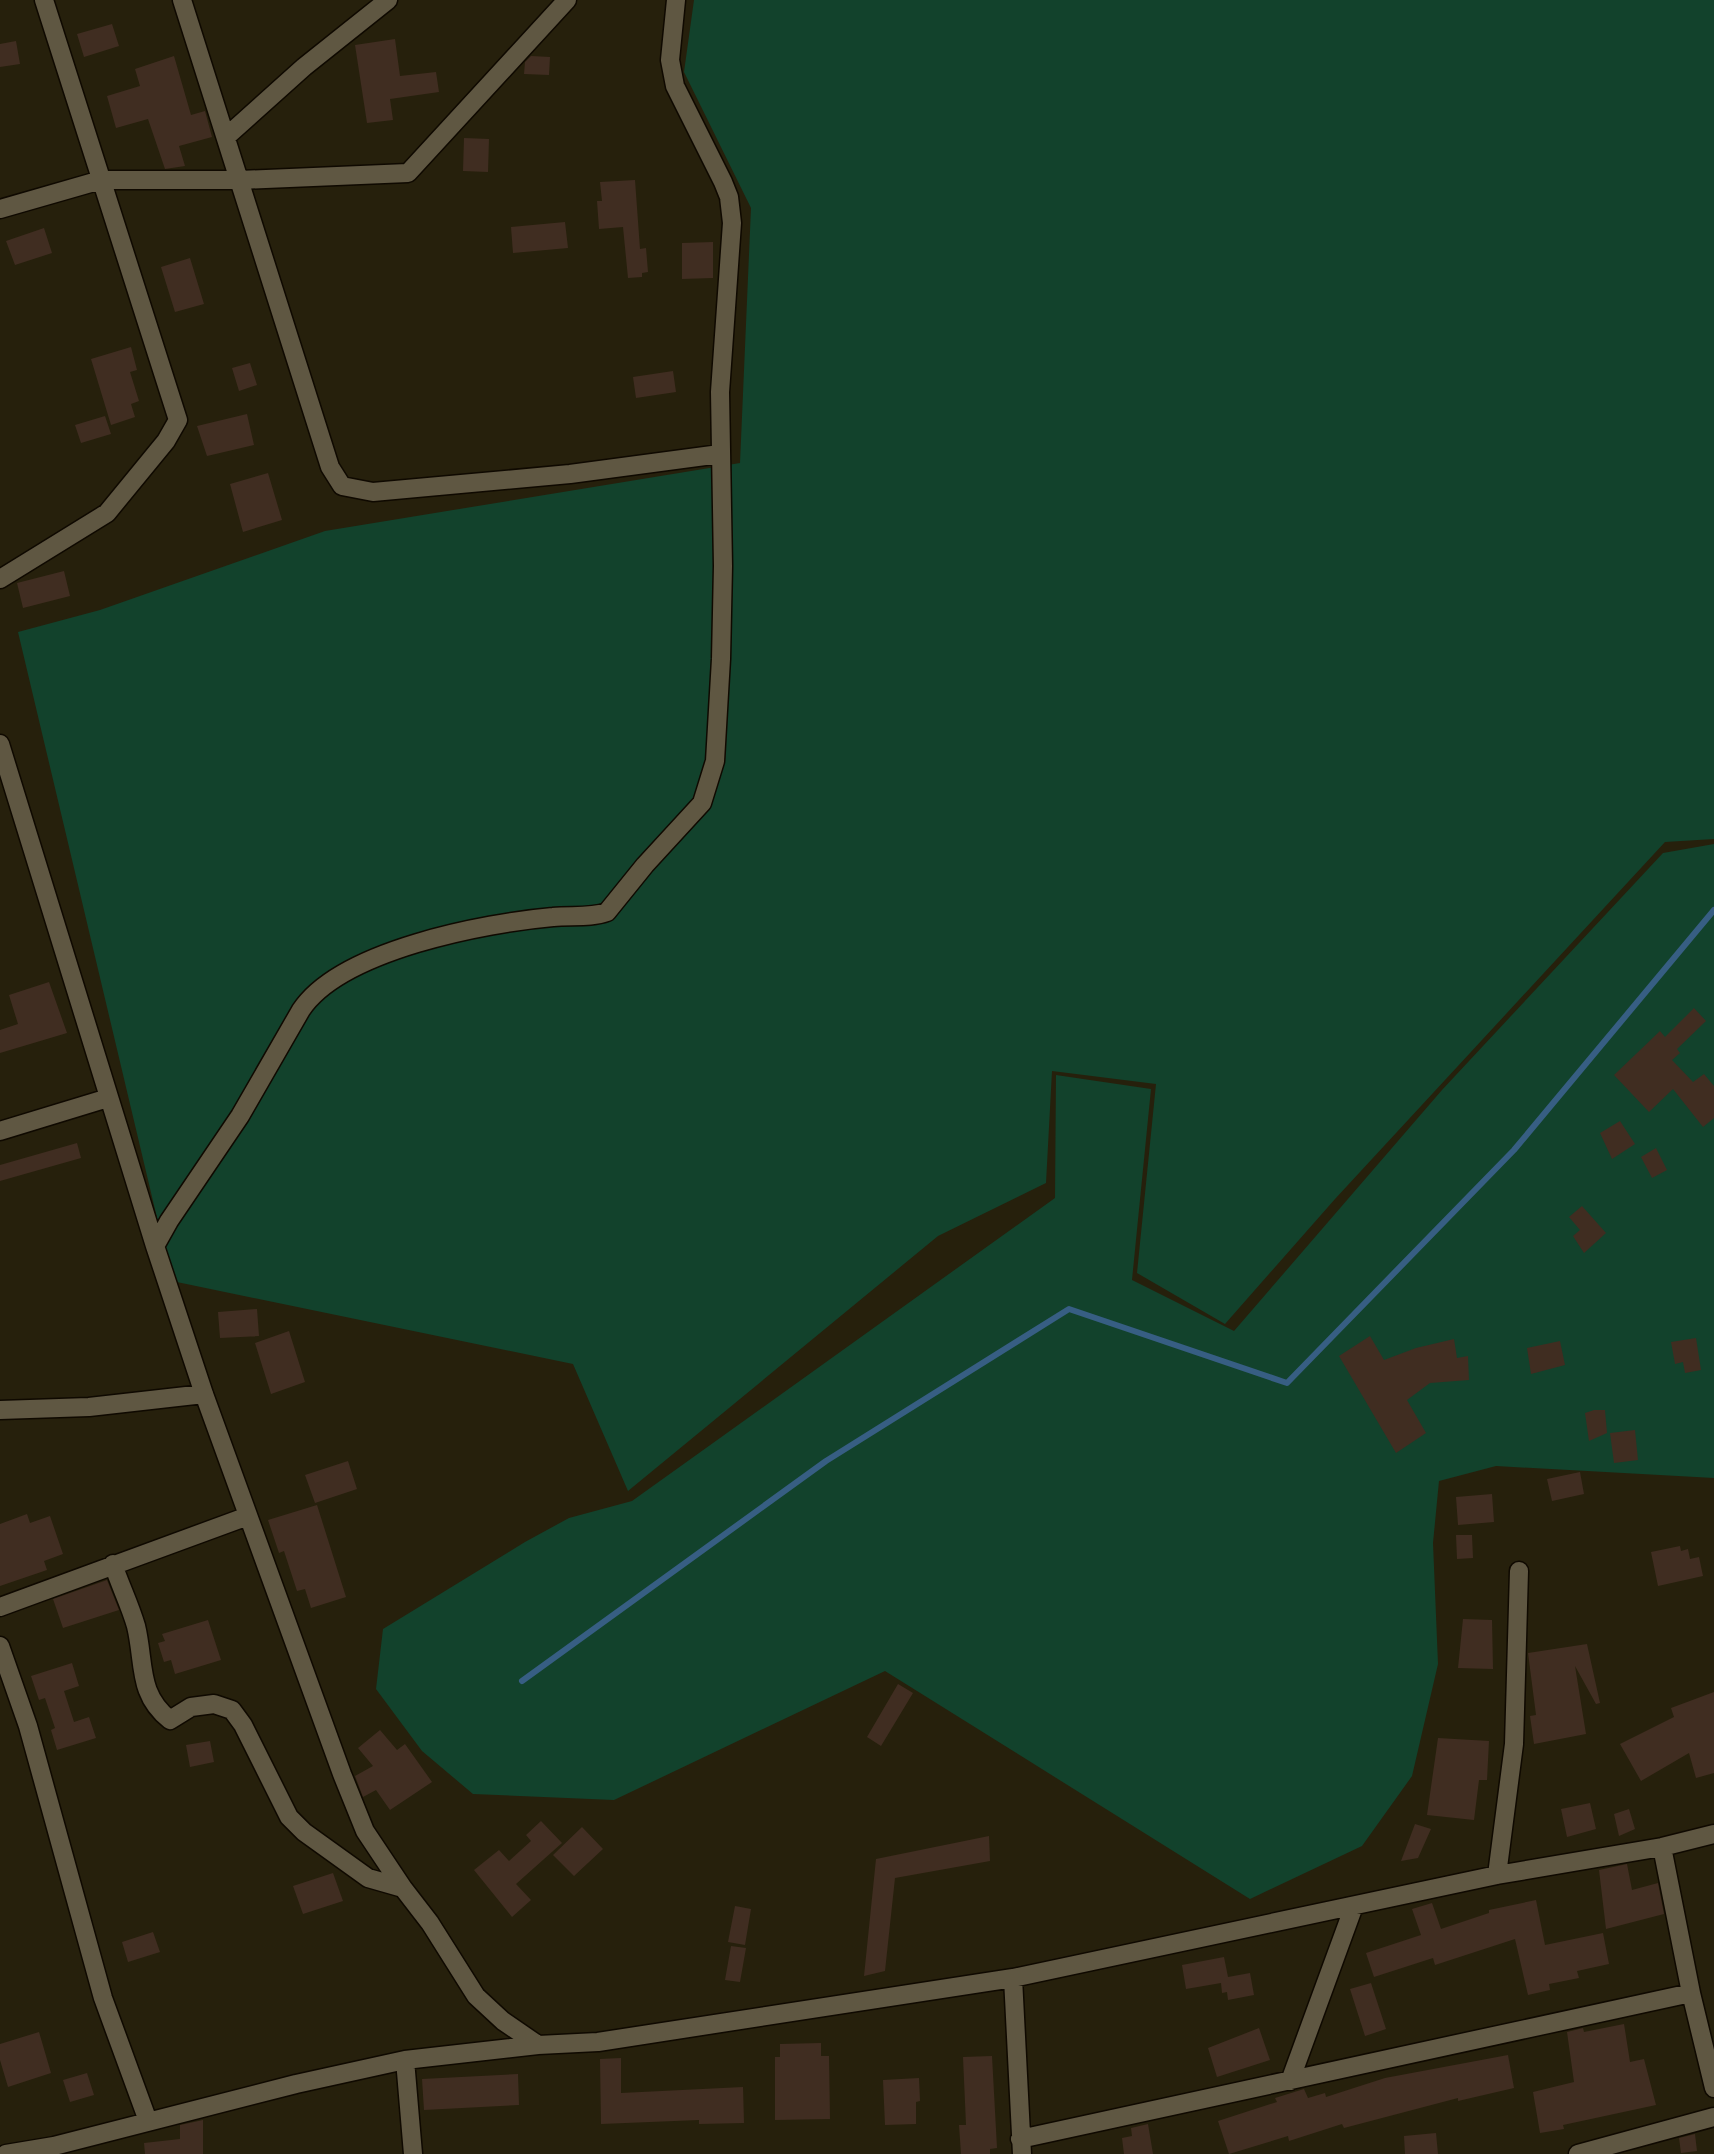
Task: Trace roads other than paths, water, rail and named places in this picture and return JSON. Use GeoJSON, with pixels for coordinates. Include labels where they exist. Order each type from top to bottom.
{"type":"FeatureCollection","features":[{"type":"Feature","properties":{"kind":"street"},"geometry":{"type":"LineString","coordinates":[[0,579],[107,513],[166,441],[178,420],[44,0]]}},
{"type":"Feature","properties":{"kind":"street"},"geometry":{"type":"LineString","coordinates":[[182,0],[330,467],[342,486],[373,492],[570,474],[720,454]]}},
{"type":"Feature","properties":{"kind":"street"},"geometry":{"type":"LineString","coordinates":[[226,137],[304,67],[388,0]]}},
{"type":"Feature","properties":{"kind":"street"},"geometry":{"type":"LineString","coordinates":[[0,209],[101,180],[240,180],[408,172],[567,0]]}},
{"type":"Feature","properties":{"kind":"street"},"geometry":{"type":"LineString","coordinates":[[154,1246],[240,1116],[290,1027],[309,998],[322,987],[351,971],[424,939],[552,917],[607,912],[645,865],[702,803],[715,761],[721,659],[723,566],[720,454],[731,206],[723,182],[675,86],[670,60],[676,0]]}},
{"type":"Feature","properties":{"kind":"street"},"geometry":{"type":"LineString","coordinates":[[0,744],[154,1246],[248,1516],[365,1831],[403,1888],[430,1923],[476,1996],[503,2021],[538,2044]]}},
{"type":"Feature","properties":{"kind":"street"},"geometry":{"type":"LineString","coordinates":[[0,1131],[108,1098]]}},
{"type":"Feature","properties":{"kind":"street"},"geometry":{"type":"LineString","coordinates":[[0,1410],[89,1407],[204,1394]]}},
{"type":"Feature","properties":{"kind":"street"},"geometry":{"type":"LineString","coordinates":[[0,1607],[248,1516]]}},
{"type":"Feature","properties":{"kind":"street"},"geometry":{"type":"LineString","coordinates":[[113,1564],[135,1626],[147,1688],[156,1709],[170,1720],[191,1707],[214,1704],[232,1710],[243,1725],[289,1817],[304,1832],[369,1878],[403,1888]]}},
{"type":"Feature","properties":{"kind":"street"},"geometry":{"type":"LineString","coordinates":[[1497,1875],[1514,1744],[1519,1570]]}},
{"type":"Feature","properties":{"kind":"street"},"geometry":{"type":"LineString","coordinates":[[0,1646],[28,1726],[103,1998],[148,2121]]}},
{"type":"Feature","properties":{"kind":"street"},"geometry":{"type":"LineString","coordinates":[[6,2154],[54,2146],[296,2084],[405,2060],[538,2044],[598,2042],[1013,1978],[1497,1875],[1662,1847],[1714,1834]]}},
{"type":"Feature","properties":{"kind":"street"},"geometry":{"type":"LineString","coordinates":[[1662,1847],[1691,1993],[1714,2088]]}},
{"type":"Feature","properties":{"kind":"street"},"geometry":{"type":"LineString","coordinates":[[1290,2081],[1354,1906]]}},
{"type":"Feature","properties":{"kind":"street"},"geometry":{"type":"LineString","coordinates":[[1013,1978],[1021,2146],[1290,2081],[1691,1993]]}},
{"type":"Feature","properties":{"kind":"street"},"geometry":{"type":"LineString","coordinates":[[405,2060],[413,2154]]}},
{"type":"Feature","properties":{"kind":"street"},"geometry":{"type":"LineString","coordinates":[[1578,2154],[1714,2116]]}},
{"type":"Feature","properties":{"kind":"waterway"},"geometry":{"type":"LineString","coordinates":[[522,1681],[826,1461],[1069,1309],[1287,1383],[1514,1150],[1714,910]]}}]}
